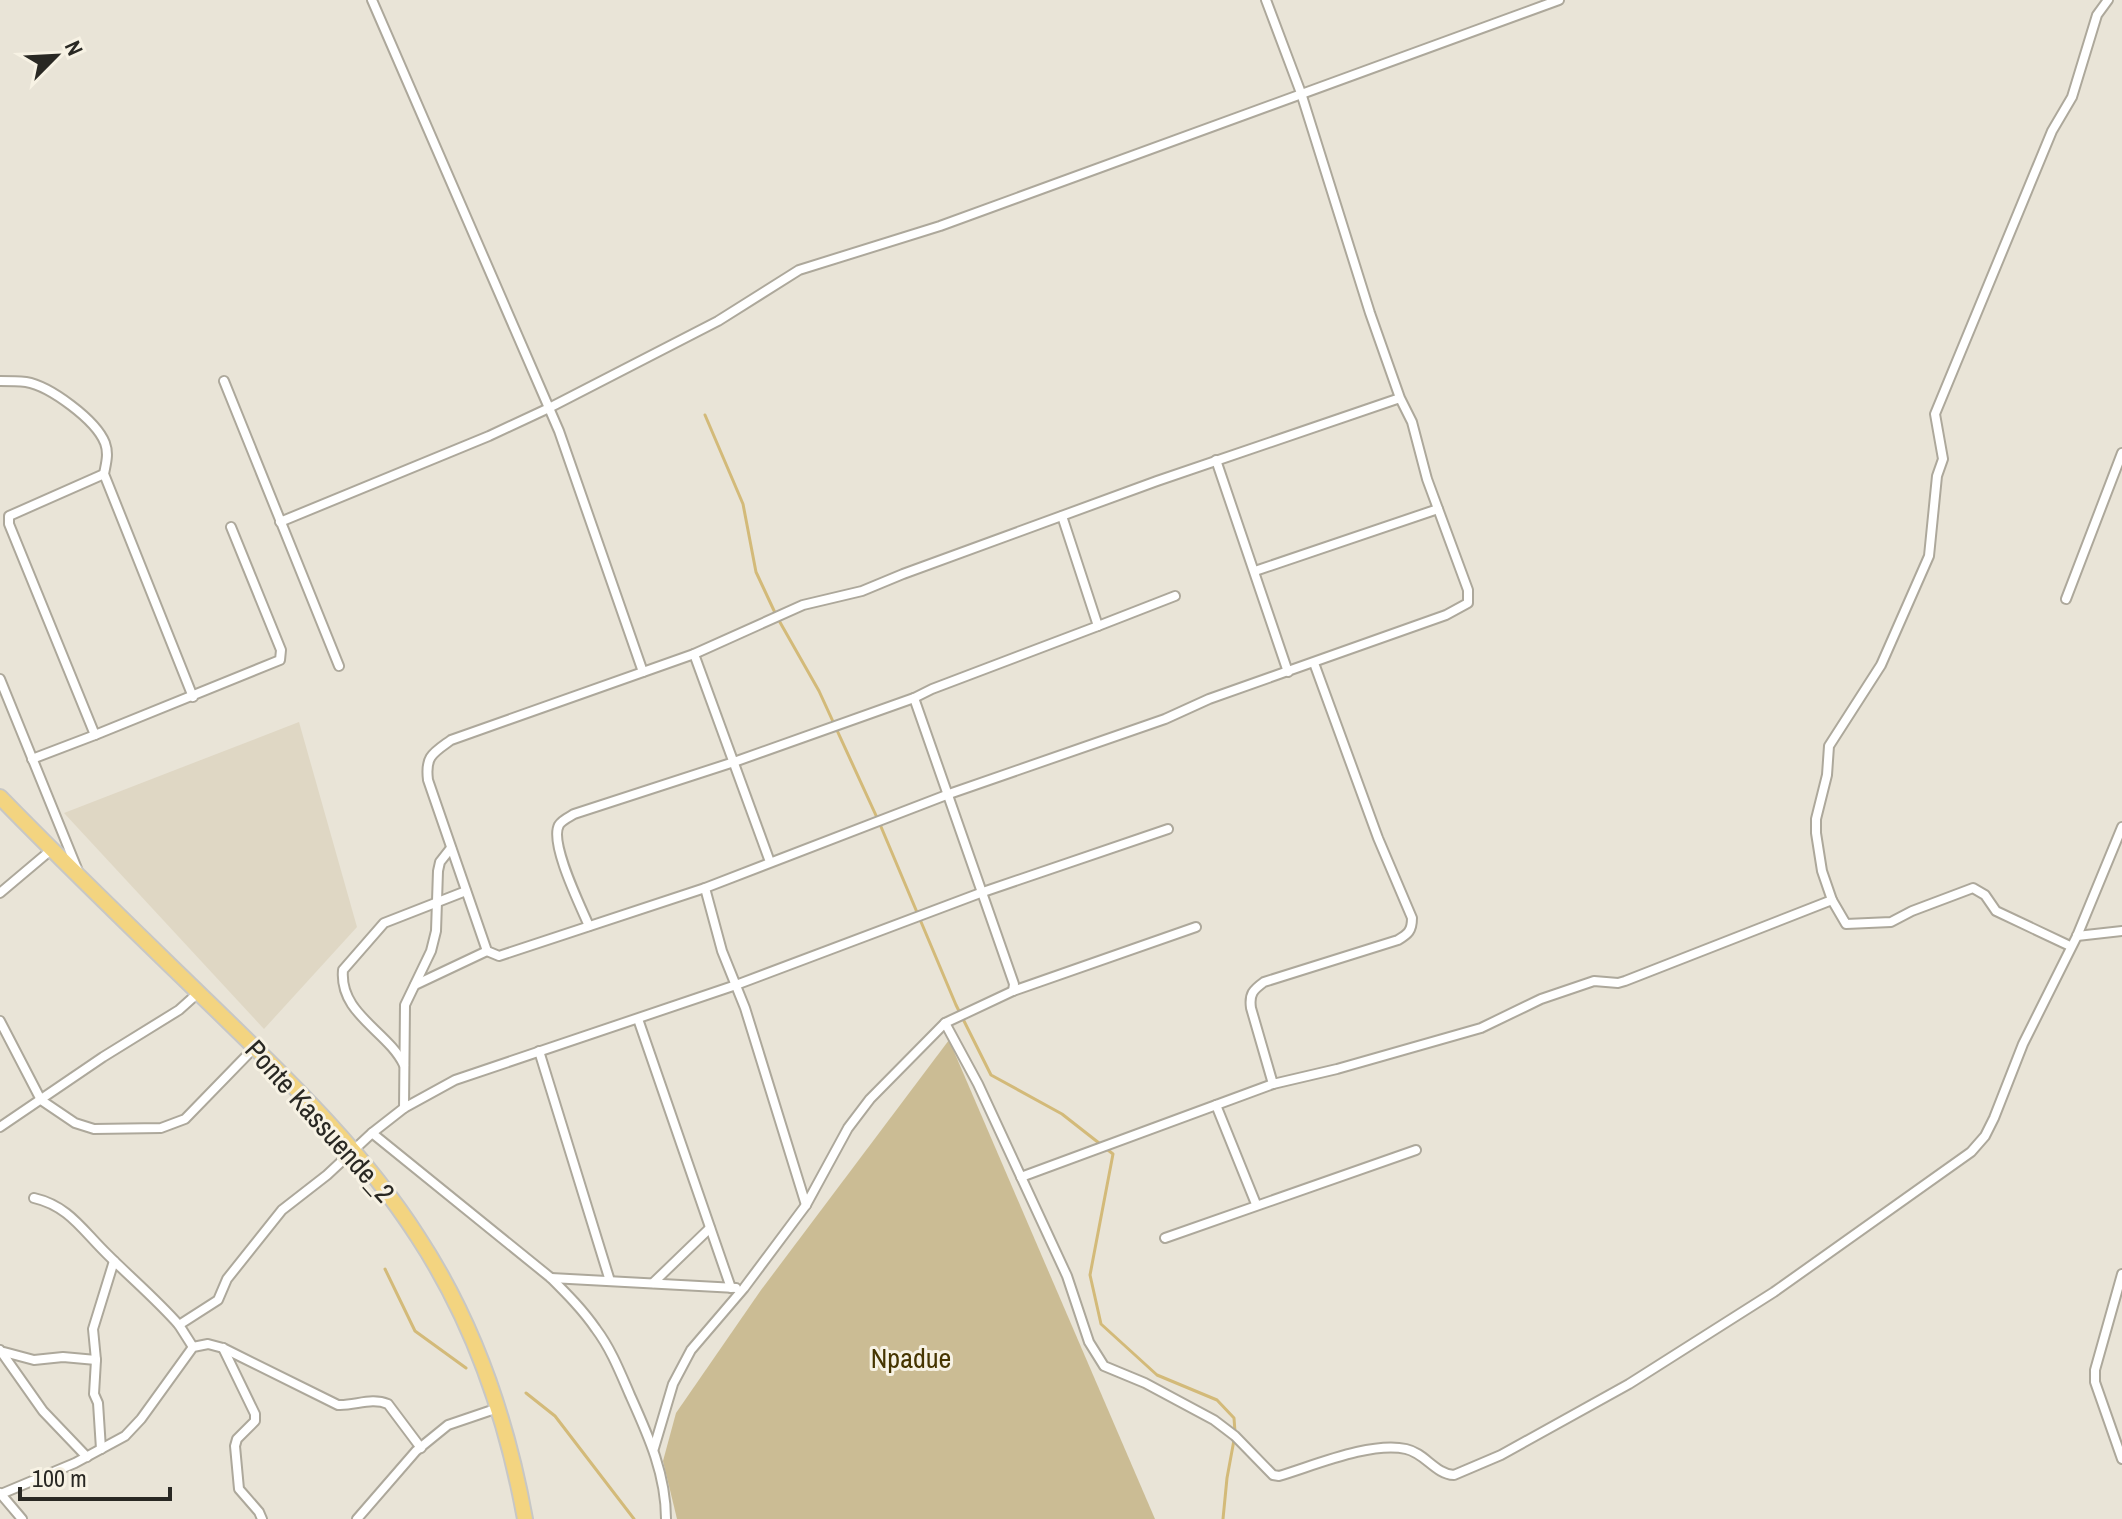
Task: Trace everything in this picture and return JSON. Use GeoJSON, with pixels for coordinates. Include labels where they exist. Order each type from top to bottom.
{"type":"FeatureCollection","features":[{"type":"Feature","properties":{"kind":"highway","name":"Ponte Kassuende_2"},"geometry":{"type":"LineString","coordinates":[[0,797],[314,1106],[418,1236],[445,1282],[498,1408],[525,1519]]}},
{"type":"Feature","properties":{"kind":"street"},"geometry":{"type":"LineString","coordinates":[[372,0],[549,408],[643,672]]}},
{"type":"Feature","properties":{"kind":"street"},"geometry":{"type":"LineString","coordinates":[[414,985],[487,951],[499,956],[705,888],[949,794],[1165,719],[1209,699],[1446,615],[1468,603],[1468,590],[1438,509],[1412,422],[1400,398],[1370,313],[1301,93],[1266,0]]}},
{"type":"Feature","properties":{"kind":"street"},"geometry":{"type":"LineString","coordinates":[[280,522],[549,408],[718,321],[799,270],[960,219],[1559,0]]}},
{"type":"Feature","properties":{"kind":"street"},"geometry":{"type":"LineString","coordinates":[[2070,946],[1996,911],[1985,895],[1973,888],[1886,924],[1846,924],[1832,900],[1822,871],[1816,819],[1827,775],[1829,746],[1881,665],[1929,556],[1937,476],[1943,459],[1935,414],[2052,131],[2072,97],[2097,15],[2108,0]]}},
{"type":"Feature","properties":{"kind":"street"},"geometry":{"type":"LineString","coordinates":[[0,381],[36,385],[82,415],[105,443],[108,456],[104,474],[193,697]]}},
{"type":"Feature","properties":{"kind":"street"},"geometry":{"type":"LineString","coordinates":[[224,381],[339,666]]}},
{"type":"Feature","properties":{"kind":"street"},"geometry":{"type":"LineString","coordinates":[[487,951],[428,780],[426,765],[434,752],[451,740],[694,654],[803,605],[879,586],[918,568],[1216,460],[1400,398]]}},
{"type":"Feature","properties":{"kind":"street"},"geometry":{"type":"LineString","coordinates":[[2066,599],[2122,453]]}},
{"type":"Feature","properties":{"kind":"street"},"geometry":{"type":"LineString","coordinates":[[1216,460],[1288,672]]}},
{"type":"Feature","properties":{"kind":"street"},"geometry":{"type":"LineString","coordinates":[[95,735],[9,524],[9,516],[104,474]]}},
{"type":"Feature","properties":{"kind":"street"},"geometry":{"type":"LineString","coordinates":[[1255,571],[1438,509]]}},
{"type":"Feature","properties":{"kind":"street"},"geometry":{"type":"LineString","coordinates":[[1062,516],[1098,626]]}},
{"type":"Feature","properties":{"kind":"street"},"geometry":{"type":"LineString","coordinates":[[32,759],[280,660],[281,650],[231,527]]}},
{"type":"Feature","properties":{"kind":"street"},"geometry":{"type":"LineString","coordinates":[[589,926],[557,838],[558,826],[574,814],[734,762],[914,698],[1175,596]]}},
{"type":"Feature","properties":{"kind":"street"},"geometry":{"type":"LineString","coordinates":[[694,654],[770,862]]}},
{"type":"Feature","properties":{"kind":"street"},"geometry":{"type":"LineString","coordinates":[[1273,1084],[1251,1008],[1250,997],[1254,989],[1264,982],[1398,940],[1408,934],[1412,927],[1412,918],[1378,838],[1314,663]]}},
{"type":"Feature","properties":{"kind":"street"},"geometry":{"type":"LineString","coordinates":[[0,679],[81,880]]}},
{"type":"Feature","properties":{"kind":"street"},"geometry":{"type":"LineString","coordinates":[[914,698],[983,892],[1014,984],[1013,991]]}},
{"type":"Feature","properties":{"kind":"street"},"geometry":{"type":"LineString","coordinates":[[945,1023],[978,1084],[1067,1276],[1089,1342],[1104,1366],[1145,1383],[1214,1420],[1235,1436],[1273,1475],[1279,1476],[1367,1450],[1386,1448],[1407,1449],[1426,1458],[1446,1475],[1454,1475],[1501,1455],[1629,1384],[1783,1286],[1971,1152],[1985,1136],[1994,1118],[2023,1044],[2077,936],[2122,827]]}},
{"type":"Feature","properties":{"kind":"street"},"geometry":{"type":"LineString","coordinates":[[179,1325],[218,1300],[227,1279],[282,1210],[404,1108],[455,1080],[736,985],[983,892],[1168,829]]}},
{"type":"Feature","properties":{"kind":"street"},"geometry":{"type":"LineString","coordinates":[[404,1108],[405,1005],[431,951],[436,931],[440,862],[451,848]]}},
{"type":"Feature","properties":{"kind":"street"},"geometry":{"type":"LineString","coordinates":[[0,893],[51,850]]}},
{"type":"Feature","properties":{"kind":"street"},"geometry":{"type":"LineString","coordinates":[[705,888],[722,951],[763,1062],[806,1205]]}},
{"type":"Feature","properties":{"kind":"street"},"geometry":{"type":"LineString","coordinates":[[404,1065],[358,1014],[347,997],[343,970],[384,923],[466,891]]}},
{"type":"Feature","properties":{"kind":"street"},"geometry":{"type":"LineString","coordinates":[[1021,1177],[1273,1084],[1481,1028],[1541,999],[1594,981],[1625,981],[1832,900]]}},
{"type":"Feature","properties":{"kind":"street"},"geometry":{"type":"LineString","coordinates":[[654,1448],[681,1365],[806,1205],[848,1128],[870,1099],[945,1023],[1013,991],[1196,927]]}},
{"type":"Feature","properties":{"kind":"street"},"geometry":{"type":"LineString","coordinates":[[2077,936],[2122,931]]}},
{"type":"Feature","properties":{"kind":"street"},"geometry":{"type":"LineString","coordinates":[[0,1127],[179,1010],[198,993]]}},
{"type":"Feature","properties":{"kind":"street"},"geometry":{"type":"LineString","coordinates":[[638,1019],[731,1288]]}},
{"type":"Feature","properties":{"kind":"street"},"geometry":{"type":"LineString","coordinates":[[0,1021],[41,1100],[75,1123],[94,1129],[161,1128],[185,1119],[255,1047]]}},
{"type":"Feature","properties":{"kind":"street"},"geometry":{"type":"LineString","coordinates":[[539,1051],[610,1281]]}},
{"type":"Feature","properties":{"kind":"street"},"geometry":{"type":"LineString","coordinates":[[1216,1105],[1256,1204]]}},
{"type":"Feature","properties":{"kind":"street"},"geometry":{"type":"LineString","coordinates":[[372,1133],[551,1278],[577,1304],[608,1346],[654,1448],[666,1501],[666,1519]]}},
{"type":"Feature","properties":{"kind":"street"},"geometry":{"type":"LineString","coordinates":[[1165,1238],[1416,1150]]}},
{"type":"Feature","properties":{"kind":"street"},"geometry":{"type":"LineString","coordinates":[[34,1198],[49,1201],[76,1219],[114,1261],[154,1297],[179,1325],[193,1347]]}},
{"type":"Feature","properties":{"kind":"street"},"geometry":{"type":"LineString","coordinates":[[653,1283],[710,1228]]}},
{"type":"Feature","properties":{"kind":"street"},"geometry":{"type":"LineString","coordinates":[[101,1449],[98,1403],[94,1394],[94,1318],[114,1261]]}},
{"type":"Feature","properties":{"kind":"street"},"geometry":{"type":"LineString","coordinates":[[2122,1274],[2095,1370],[2095,1382],[2122,1459]]}},
{"type":"Feature","properties":{"kind":"street"},"geometry":{"type":"LineString","coordinates":[[551,1278],[744,1288]]}},
{"type":"Feature","properties":{"kind":"street"},"geometry":{"type":"LineString","coordinates":[[22,1519],[0,1494],[87,1457],[134,1428],[193,1347],[208,1344],[223,1348],[338,1405],[382,1401],[388,1404],[421,1448]]}},
{"type":"Feature","properties":{"kind":"street"},"geometry":{"type":"LineString","coordinates":[[223,1348],[255,1414],[255,1421],[237,1439],[235,1446],[239,1489],[262,1519]]}},
{"type":"Feature","properties":{"kind":"street"},"geometry":{"type":"LineString","coordinates":[[1,1352],[34,1360],[63,1357],[96,1360]]}},
{"type":"Feature","properties":{"kind":"street"},"geometry":{"type":"LineString","coordinates":[[1,1352],[43,1411],[87,1457]]}},
{"type":"Feature","properties":{"kind":"street"},"geometry":{"type":"LineString","coordinates":[[362,1517],[421,1448],[448,1425],[498,1408]]}},
{"type":"Feature","properties":{"kind":"shaded area"},"geometry":{"type":"Polygon","coordinates":[[[299,722],[357,927],[264,1029],[64,813],[299,722]]]}},
{"type":"Feature","properties":{"kind":"green space","name":"Npadue"},"geometry":{"type":"Polygon","coordinates":[[[949,1040],[1155,1519],[677,1519],[663,1461],[676,1413],[761,1290],[949,1040]]]}},
{"type":"Feature","properties":{"kind":"waterway"},"geometry":{"type":"LineString","coordinates":[[705,415],[743,504],[756,572],[777,617],[819,691],[879,822],[956,1005],[991,1075],[1062,1114],[1113,1154],[1090,1275],[1101,1324],[1157,1375],[1217,1400],[1234,1418],[1235,1432]]}},
{"type":"Feature","properties":{"kind":"waterway"},"geometry":{"type":"LineString","coordinates":[[385,1269],[415,1331],[466,1368]]}},
{"type":"Feature","properties":{"kind":"waterway"},"geometry":{"type":"LineString","coordinates":[[526,1393],[555,1416],[634,1519]]}},
{"type":"Feature","properties":{"kind":"waterway"},"geometry":{"type":"LineString","coordinates":[[1223,1519],[1234,1440]]}}]}
